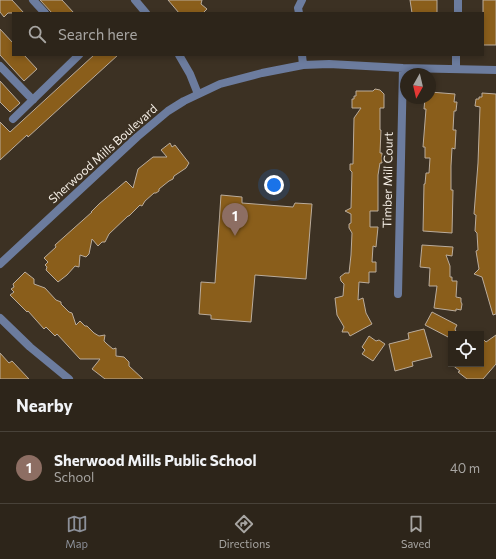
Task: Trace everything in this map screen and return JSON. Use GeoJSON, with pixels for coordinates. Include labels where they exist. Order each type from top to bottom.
{"type":"FeatureCollection","features":[{"type":"Feature","properties":{"kind":"street"},"geometry":{"type":"LineString","coordinates":[[33,0],[43,12]]}},
{"type":"Feature","properties":{"kind":"street"},"geometry":{"type":"LineString","coordinates":[[135,0],[145,12]]}},
{"type":"Feature","properties":{"kind":"street"},"geometry":{"type":"LineString","coordinates":[[299,12],[298,8],[302,0]]}},
{"type":"Feature","properties":{"kind":"street"},"geometry":{"type":"LineString","coordinates":[[458,0],[458,12]]}},
{"type":"Feature","properties":{"kind":"street"},"geometry":{"type":"LineString","coordinates":[[13,119],[78,56]]}},
{"type":"Feature","properties":{"kind":"street"},"geometry":{"type":"LineString","coordinates":[[180,56],[190,74],[198,94]]}},
{"type":"Feature","properties":{"kind":"street"},"geometry":{"type":"LineString","coordinates":[[302,56],[303,65]]}},
{"type":"Feature","properties":{"kind":"street"},"geometry":{"type":"LineString","coordinates":[[456,56],[456,68]]}},
{"type":"Feature","properties":{"kind":"street","name":"Sherwood Mills Boulevard"},"geometry":{"type":"LineString","coordinates":[[0,264],[137,137],[168,111],[198,94],[220,84],[262,73],[303,65],[329,64],[403,68]]}},
{"type":"Feature","properties":{"kind":"street"},"geometry":{"type":"LineString","coordinates":[[0,66],[32,100]]}},
{"type":"Feature","properties":{"kind":"street","name":"Sherwood Mills Boulevard"},"geometry":{"type":"LineString","coordinates":[[436,68],[496,70]]}},
{"type":"Feature","properties":{"kind":"street","name":"Timber Mill Court"},"geometry":{"type":"LineString","coordinates":[[398,294],[402,104]]}},
{"type":"Feature","properties":{"kind":"street"},"geometry":{"type":"LineString","coordinates":[[0,318],[30,347],[69,379]]}},
{"type":"Feature","properties":{"kind":"building"},"geometry":{"type":"Polygon","coordinates":[[[0,0],[12,0],[23,12],[8,13],[4,17],[0,12],[0,0]]]}},
{"type":"Feature","properties":{"kind":"building"},"geometry":{"type":"Polygon","coordinates":[[[40,0],[62,0],[73,12],[51,12],[40,0]]]}},
{"type":"Feature","properties":{"kind":"building"},"geometry":{"type":"Polygon","coordinates":[[[168,0],[202,0],[201,4],[207,9],[204,12],[178,12],[168,0]]]}},
{"type":"Feature","properties":{"kind":"building"},"geometry":{"type":"Polygon","coordinates":[[[410,0],[437,0],[437,12],[412,12],[410,0]]]}},
{"type":"Feature","properties":{"kind":"building"},"geometry":{"type":"Polygon","coordinates":[[[483,0],[496,0],[496,45],[484,45],[483,0]]]}},
{"type":"Feature","properties":{"kind":"building"},"geometry":{"type":"Polygon","coordinates":[[[0,29],[12,42],[12,56],[25,56],[37,69],[24,81],[0,55],[0,29]]]}},
{"type":"Feature","properties":{"kind":"building"},"geometry":{"type":"Polygon","coordinates":[[[93,56],[117,56],[28,137],[27,135],[0,160],[0,122],[10,132],[93,56]]]}},
{"type":"Feature","properties":{"kind":"building"},"geometry":{"type":"Polygon","coordinates":[[[0,81],[20,103],[10,112],[0,102],[0,81]]]}},
{"type":"Feature","properties":{"kind":"building"},"geometry":{"type":"Polygon","coordinates":[[[375,89],[380,90],[384,94],[384,108],[380,108],[380,153],[382,153],[382,163],[380,163],[378,175],[378,211],[370,211],[370,227],[378,227],[376,247],[373,246],[372,262],[376,262],[376,272],[369,272],[369,283],[359,282],[358,300],[363,298],[366,313],[372,324],[350,336],[348,332],[342,332],[344,327],[337,315],[335,298],[343,296],[344,284],[340,277],[345,273],[349,273],[351,255],[352,233],[349,228],[349,224],[351,223],[351,214],[345,211],[351,208],[352,172],[350,170],[350,164],[353,164],[354,118],[361,108],[352,108],[352,99],[356,96],[356,91],[373,91],[375,89]]]}},
{"type":"Feature","properties":{"kind":"building"},"geometry":{"type":"Polygon","coordinates":[[[436,92],[455,94],[454,102],[457,102],[456,111],[454,111],[453,130],[456,130],[455,149],[452,148],[451,166],[451,190],[453,190],[452,233],[423,231],[424,184],[426,173],[429,173],[430,158],[425,158],[425,147],[423,147],[426,109],[424,109],[424,104],[436,104],[436,92]]]}},
{"type":"Feature","properties":{"kind":"building"},"geometry":{"type":"Polygon","coordinates":[[[482,93],[496,94],[496,314],[493,315],[482,277],[474,274],[479,269],[476,251],[478,250],[477,233],[475,231],[476,215],[474,214],[480,107],[475,106],[476,99],[482,97],[482,93]]]}},
{"type":"Feature","properties":{"kind":"building"},"geometry":{"type":"Polygon","coordinates":[[[170,143],[172,147],[175,145],[189,163],[186,168],[174,176],[173,179],[159,189],[159,191],[154,193],[142,206],[140,205],[109,234],[105,242],[102,242],[98,246],[92,239],[89,254],[86,257],[80,255],[79,267],[75,266],[58,282],[46,270],[47,267],[45,265],[48,262],[44,258],[56,247],[55,245],[126,181],[133,188],[138,169],[153,157],[167,157],[161,150],[170,143]]]}},
{"type":"Feature","properties":{"kind":"building"},"geometry":{"type":"Polygon","coordinates":[[[221,195],[242,197],[242,203],[293,207],[295,203],[312,204],[306,279],[255,275],[251,322],[211,319],[211,315],[199,314],[201,282],[215,283],[221,195]]]}},
{"type":"Feature","properties":{"kind":"building"},"geometry":{"type":"Polygon","coordinates":[[[422,245],[453,247],[452,256],[446,255],[450,266],[450,277],[452,277],[452,281],[457,281],[456,297],[461,298],[461,310],[456,309],[456,311],[434,308],[437,286],[429,286],[430,268],[420,267],[422,245]]]}},
{"type":"Feature","properties":{"kind":"building"},"geometry":{"type":"Polygon","coordinates":[[[25,272],[34,279],[34,284],[45,288],[56,300],[61,302],[61,304],[69,312],[72,313],[76,325],[80,321],[99,336],[105,335],[104,341],[113,349],[116,348],[116,356],[124,357],[129,362],[129,366],[143,379],[105,379],[92,369],[100,359],[80,359],[57,334],[55,336],[46,327],[44,329],[28,311],[27,312],[10,295],[14,292],[11,289],[14,287],[13,284],[25,272]]]}},
{"type":"Feature","properties":{"kind":"building"},"geometry":{"type":"Polygon","coordinates":[[[432,312],[457,325],[456,331],[448,331],[448,337],[425,325],[432,312]]]}},
{"type":"Feature","properties":{"kind":"building"},"geometry":{"type":"Polygon","coordinates":[[[424,329],[432,357],[412,362],[413,366],[395,371],[389,344],[409,339],[408,333],[424,329]]]}},
{"type":"Feature","properties":{"kind":"building"},"geometry":{"type":"Polygon","coordinates":[[[496,335],[496,364],[483,379],[467,379],[458,372],[460,371],[455,367],[484,367],[484,340],[486,342],[496,335]]]}},
{"type":"Feature","properties":{"kind":"building"},"geometry":{"type":"Polygon","coordinates":[[[369,336],[376,341],[379,340],[385,344],[373,361],[362,354],[365,350],[362,347],[369,336]]]}},
{"type":"Feature","properties":{"kind":"building"},"geometry":{"type":"Polygon","coordinates":[[[0,353],[9,363],[12,361],[29,379],[0,379],[0,353]]]}},
{"type":"Feature","properties":{"kind":"place","name":"Sherwood Mills Public School"},"geometry":{"type":"Point","coordinates":[235,236]}}]}
